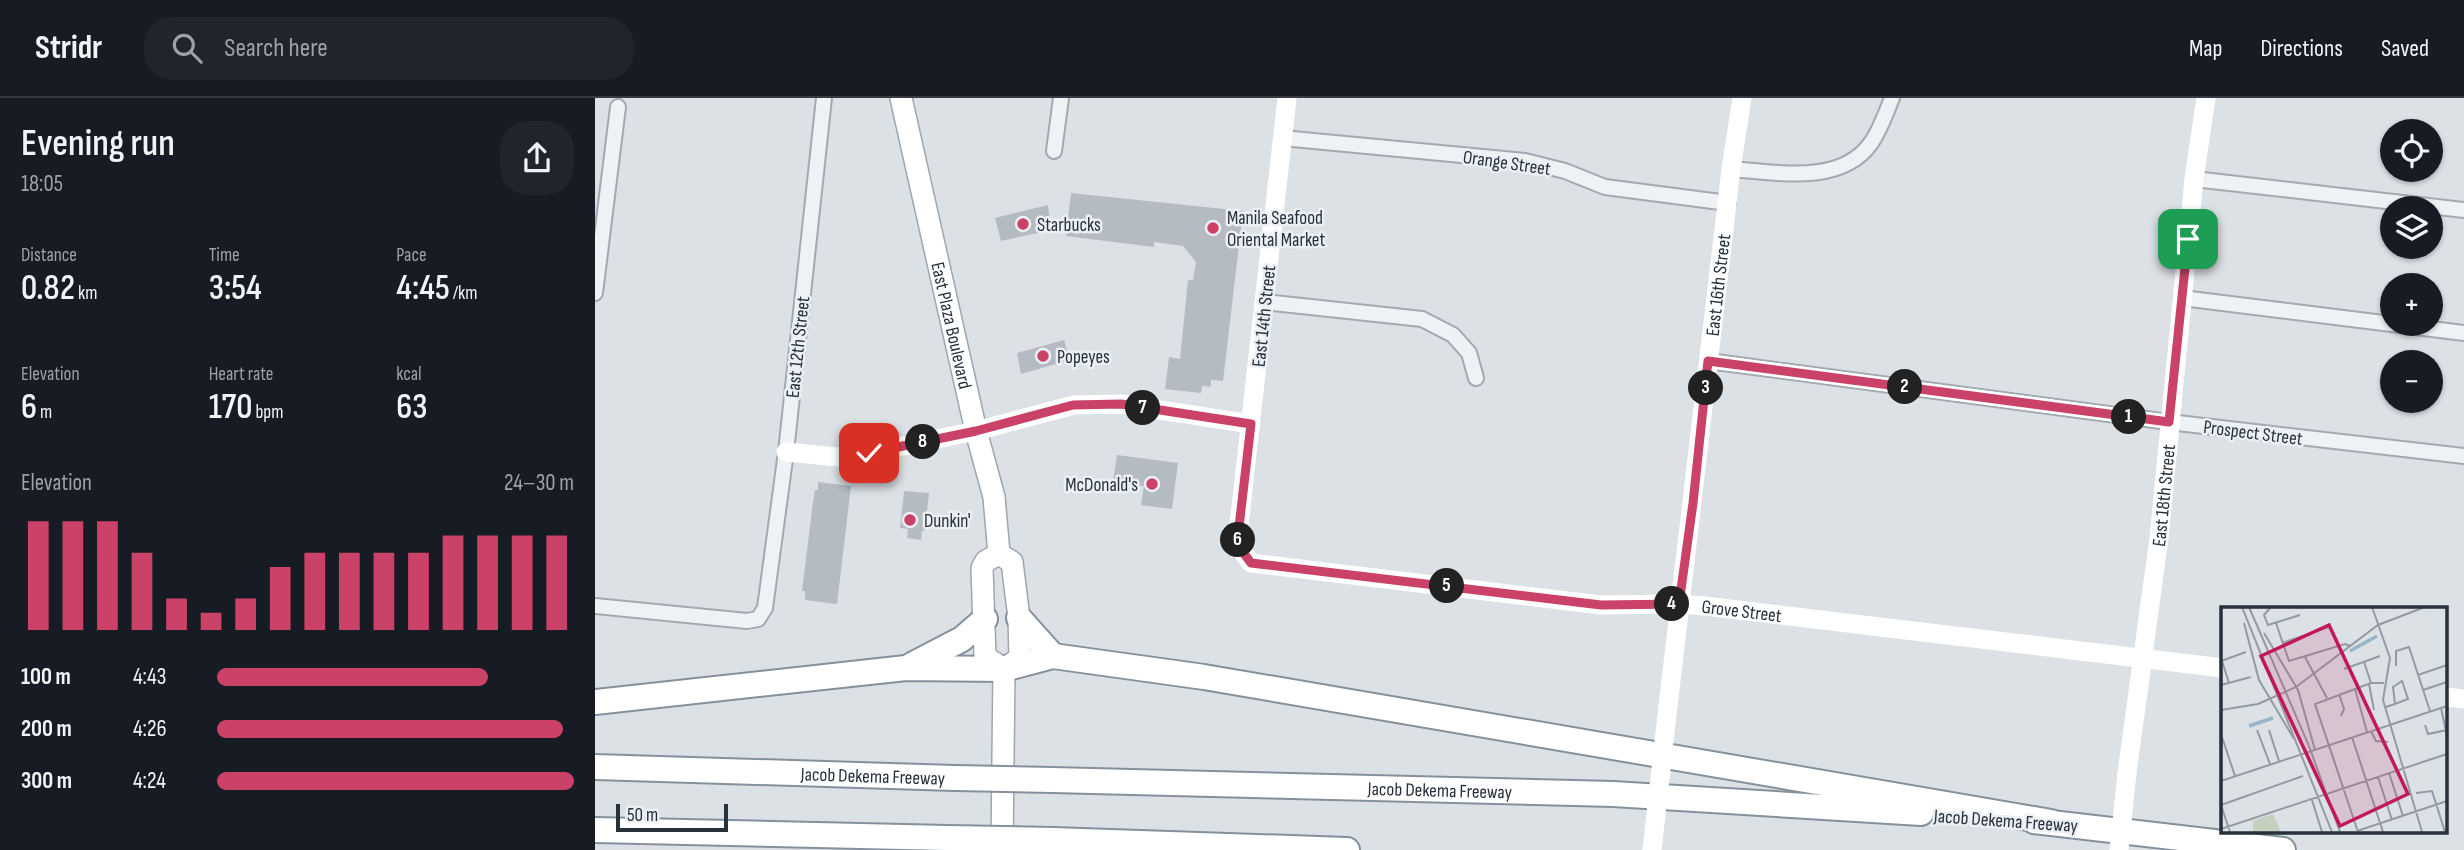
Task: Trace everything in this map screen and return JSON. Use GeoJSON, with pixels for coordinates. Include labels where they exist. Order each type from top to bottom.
{"type":"FeatureCollection","features":[{"type":"Feature","properties":{"kind":"highway"},"geometry":{"type":"LineString","coordinates":[[1019,618],[1053,656]]}},
{"type":"Feature","properties":{"kind":"highway"},"geometry":{"type":"LineString","coordinates":[[906,668],[962,639],[985,619]]}},
{"type":"Feature","properties":{"kind":"highway"},"geometry":{"type":"LineString","coordinates":[[595,702],[906,668],[1004,669],[1053,656],[1204,677],[2051,822]]}},
{"type":"Feature","properties":{"kind":"highway","name":"Jacob Dekema Freeway"},"geometry":{"type":"LineString","coordinates":[[595,767],[1613,794],[2051,822],[2283,850]]}},
{"type":"Feature","properties":{"kind":"highway"},"geometry":{"type":"LineString","coordinates":[[595,830],[1053,840],[1347,850]]}},
{"type":"Feature","properties":{"kind":"main road","name":"East Plaza Boulevard"},"geometry":{"type":"LineString","coordinates":[[901,98],[993,497],[999,554],[1012,562],[1019,618],[1020,658],[1004,669],[1002,850]]}},
{"type":"Feature","properties":{"kind":"main road"},"geometry":{"type":"LineString","coordinates":[[999,554],[986,561],[982,568],[985,657],[1004,669]]}},
{"type":"Feature","properties":{"kind":"street","name":"East 12th Street"},"geometry":{"type":"LineString","coordinates":[[595,606],[747,621],[758,619],[765,608],[786,452],[824,98]]}},
{"type":"Feature","properties":{"kind":"street"},"geometry":{"type":"LineString","coordinates":[[1054,150],[1061,98]]}},
{"type":"Feature","properties":{"kind":"street","name":"East 14th Street"},"geometry":{"type":"LineString","coordinates":[[1238,534],[1287,98]]}},
{"type":"Feature","properties":{"kind":"street","name":"East 16th Street"},"geometry":{"type":"LineString","coordinates":[[1652,850],[1741,98]]}},
{"type":"Feature","properties":{"kind":"street"},"geometry":{"type":"LineString","coordinates":[[1731,169],[1815,173],[1842,166],[1869,146],[1892,98]]}},
{"type":"Feature","properties":{"kind":"street","name":"East 18th Street"},"geometry":{"type":"LineString","coordinates":[[2119,850],[2144,659],[2194,179],[2206,98]]}},
{"type":"Feature","properties":{"kind":"street"},"geometry":{"type":"LineString","coordinates":[[595,293],[618,107]]}},
{"type":"Feature","properties":{"kind":"street","name":"Orange Street"},"geometry":{"type":"LineString","coordinates":[[1282,138],[1525,161],[1565,171],[1605,187],[1728,203]]}},
{"type":"Feature","properties":{"kind":"street"},"geometry":{"type":"LineString","coordinates":[[595,157],[611,159]]}},
{"type":"Feature","properties":{"kind":"street"},"geometry":{"type":"LineString","coordinates":[[2194,179],[2464,210]]}},
{"type":"Feature","properties":{"kind":"street"},"geometry":{"type":"LineString","coordinates":[[2182,298],[2464,333]]}},
{"type":"Feature","properties":{"kind":"street"},"geometry":{"type":"LineString","coordinates":[[1264,302],[1422,319],[1453,335],[1469,353],[1476,378]]}},
{"type":"Feature","properties":{"kind":"street","name":"Prospect Street"},"geometry":{"type":"LineString","coordinates":[[1708,361],[2169,422],[2464,456]]}},
{"type":"Feature","properties":{"kind":"street"},"geometry":{"type":"LineString","coordinates":[[786,452],[838,457],[976,431],[1073,405],[1121,404],[1251,424]]}},
{"type":"Feature","properties":{"kind":"street","name":"Grove Street"},"geometry":{"type":"LineString","coordinates":[[1238,534],[1237,544],[1251,563],[1601,605],[1679,604],[2221,668]]}},
{"type":"Feature","properties":{"kind":"building"},"geometry":{"type":"Polygon","coordinates":[[[1071,193],[1243,211],[1223,381],[1211,380],[1211,387],[1202,386],[1201,393],[1165,389],[1169,357],[1180,359],[1188,280],[1193,280],[1196,262],[1183,246],[1154,242],[1154,247],[1066,236],[1071,193]]]}},
{"type":"Feature","properties":{"kind":"building","name":"Starbucks"},"geometry":{"type":"Polygon","coordinates":[[[1048,205],[1051,230],[1001,241],[995,218],[1048,205]]]}},
{"type":"Feature","properties":{"kind":"building","name":"Popeyes"},"geometry":{"type":"Polygon","coordinates":[[[1064,340],[1070,360],[1021,374],[1017,353],[1064,340]]]}},
{"type":"Feature","properties":{"kind":"building","name":"McDonald's"},"geometry":{"type":"Polygon","coordinates":[[[1117,455],[1178,463],[1172,509],[1141,505],[1144,486],[1113,482],[1117,455]]]}},
{"type":"Feature","properties":{"kind":"building"},"geometry":{"type":"Polygon","coordinates":[[[818,482],[851,486],[837,604],[805,600],[805,591],[802,591],[818,482]]]}},
{"type":"Feature","properties":{"kind":"building"},"geometry":{"type":"Polygon","coordinates":[[[904,491],[929,493],[925,531],[922,530],[921,540],[907,538],[908,529],[900,528],[904,491]]]}},
{"type":"Feature","properties":{"kind":"place","name":"Starbucks"},"geometry":{"type":"Point","coordinates":[1023,224]}},
{"type":"Feature","properties":{"kind":"place","name":"Manila Seafood Oriental Market"},"geometry":{"type":"Point","coordinates":[1213,228]}},
{"type":"Feature","properties":{"kind":"place","name":"Popeyes"},"geometry":{"type":"Point","coordinates":[1043,356]}},
{"type":"Feature","properties":{"kind":"place","name":"McDonald's"},"geometry":{"type":"Point","coordinates":[1152,484]}},
{"type":"Feature","properties":{"kind":"place","name":"Dunkin'"},"geometry":{"type":"Point","coordinates":[910,520]}},
{"type":"Feature","properties":{"kind":"route"},"geometry":{"type":"LineString","coordinates":[[869,453],[976,431],[1073,405],[1121,404],[1251,424],[1237,544],[1251,563],[1601,605],[1679,604],[1685,574],[1708,361],[2169,422],[2188,239]]}}]}
